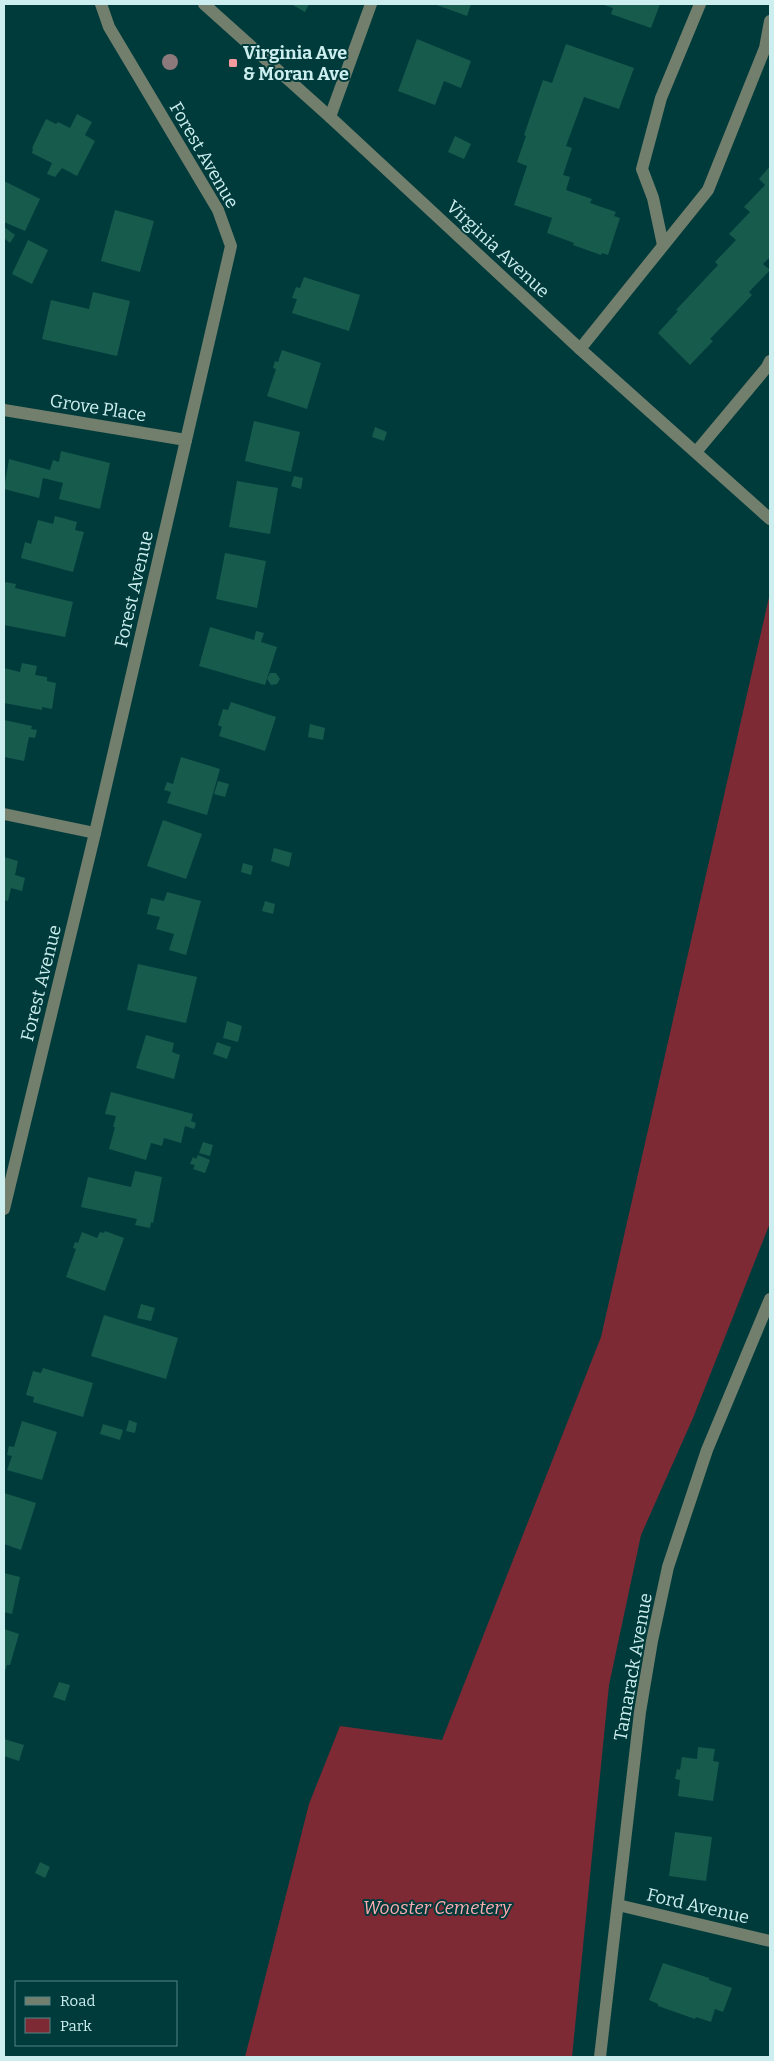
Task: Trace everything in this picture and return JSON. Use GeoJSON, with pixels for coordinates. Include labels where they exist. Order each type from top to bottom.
{"type":"FeatureCollection","features":[{"type":"Feature","properties":{"kind":"street","name":"Forest Avenue"},"geometry":{"type":"LineString","coordinates":[[4,1209],[95,833],[231,246],[218,210],[109,27],[101,4]]}},
{"type":"Feature","properties":{"kind":"street","name":"Virginia Avenue"},"geometry":{"type":"LineString","coordinates":[[204,4],[330,116],[580,349],[770,519]]}},
{"type":"Feature","properties":{"kind":"street"},"geometry":{"type":"LineString","coordinates":[[330,116],[371,4]]}},
{"type":"Feature","properties":{"kind":"street"},"geometry":{"type":"LineString","coordinates":[[663,246],[653,198],[642,169],[661,98],[700,4]]}},
{"type":"Feature","properties":{"kind":"street"},"geometry":{"type":"LineString","coordinates":[[580,349],[708,190],[765,48],[770,21]]}},
{"type":"Feature","properties":{"kind":"street"},"geometry":{"type":"LineString","coordinates":[[696,452],[768,367],[770,361]]}},
{"type":"Feature","properties":{"kind":"street","name":"Grove Place"},"geometry":{"type":"LineString","coordinates":[[4,410],[186,440]]}},
{"type":"Feature","properties":{"kind":"street"},"geometry":{"type":"LineString","coordinates":[[4,814],[95,833]]}},
{"type":"Feature","properties":{"kind":"street","name":"Tamarack Avenue"},"geometry":{"type":"LineString","coordinates":[[600,2057],[640,1712],[652,1641],[668,1567],[707,1450],[770,1300]]}},
{"type":"Feature","properties":{"kind":"street","name":"Ford Avenue"},"geometry":{"type":"LineString","coordinates":[[618,1905],[770,1941]]}},
{"type":"Feature","properties":{"kind":"green space","name":"Wooster Cemetery"},"geometry":{"type":"Polygon","coordinates":[[[770,593],[770,1223],[693,1418],[641,1535],[609,1685],[572,2057],[245,2057],[309,1804],[340,1726],[442,1740],[601,1337],[770,593]]]}},
{"type":"Feature","properties":{"kind":"building"},"geometry":{"type":"Polygon","coordinates":[[[291,4],[309,4],[305,12],[291,4]]]}},
{"type":"Feature","properties":{"kind":"building"},"geometry":{"type":"Polygon","coordinates":[[[434,4],[471,4],[467,16],[434,4]]]}},
{"type":"Feature","properties":{"kind":"building"},"geometry":{"type":"Polygon","coordinates":[[[601,4],[660,4],[651,28],[611,14],[613,8],[601,4]]]}},
{"type":"Feature","properties":{"kind":"building"},"geometry":{"type":"Polygon","coordinates":[[[417,39],[471,61],[461,88],[444,81],[435,105],[398,91],[417,39]]]}},
{"type":"Feature","properties":{"kind":"building"},"geometry":{"type":"Polygon","coordinates":[[[566,44],[634,68],[619,109],[584,97],[566,146],[572,148],[563,175],[570,177],[566,190],[592,199],[590,203],[616,212],[614,216],[620,218],[608,255],[602,253],[601,255],[573,245],[574,243],[547,233],[552,218],[514,205],[527,166],[517,162],[526,136],[524,135],[543,80],[552,83],[566,44]]]}},
{"type":"Feature","properties":{"kind":"building"},"geometry":{"type":"Polygon","coordinates":[[[77,114],[92,122],[85,135],[95,141],[77,176],[62,168],[55,177],[47,174],[52,163],[32,153],[32,148],[46,119],[70,128],[77,114]]]}},
{"type":"Feature","properties":{"kind":"building"},"geometry":{"type":"Polygon","coordinates":[[[455,136],[471,144],[464,159],[448,152],[455,136]]]}},
{"type":"Feature","properties":{"kind":"building"},"geometry":{"type":"Polygon","coordinates":[[[770,166],[770,257],[763,264],[770,270],[749,292],[752,295],[710,339],[713,341],[690,365],[658,333],[678,311],[676,310],[718,265],[715,262],[736,240],[729,234],[750,212],[744,207],[765,185],[759,179],[770,166]]]}},
{"type":"Feature","properties":{"kind":"building"},"geometry":{"type":"Polygon","coordinates":[[[4,181],[40,199],[25,231],[4,222],[4,181]]]}},
{"type":"Feature","properties":{"kind":"building"},"geometry":{"type":"Polygon","coordinates":[[[115,210],[154,221],[140,272],[101,261],[115,210]]]}},
{"type":"Feature","properties":{"kind":"building"},"geometry":{"type":"Polygon","coordinates":[[[4,227],[15,235],[10,243],[4,238],[4,227]]]}},
{"type":"Feature","properties":{"kind":"building"},"geometry":{"type":"Polygon","coordinates":[[[28,240],[48,250],[32,284],[12,274],[28,240]]]}},
{"type":"Feature","properties":{"kind":"building"},"geometry":{"type":"Polygon","coordinates":[[[304,277],[360,295],[349,331],[292,313],[297,299],[292,298],[296,287],[300,288],[304,277]]]}},
{"type":"Feature","properties":{"kind":"building"},"geometry":{"type":"Polygon","coordinates":[[[93,292],[130,301],[117,356],[42,339],[51,300],[89,309],[93,292]]]}},
{"type":"Feature","properties":{"kind":"building"},"geometry":{"type":"Polygon","coordinates":[[[282,350],[321,363],[307,409],[267,396],[276,369],[273,368],[275,361],[278,362],[282,350]]]}},
{"type":"Feature","properties":{"kind":"building"},"geometry":{"type":"Polygon","coordinates":[[[254,421],[300,432],[291,472],[245,461],[254,421]]]}},
{"type":"Feature","properties":{"kind":"building"},"geometry":{"type":"Polygon","coordinates":[[[375,427],[387,432],[384,441],[372,437],[375,427]]]}},
{"type":"Feature","properties":{"kind":"building"},"geometry":{"type":"Polygon","coordinates":[[[61,451],[110,463],[100,509],[59,499],[63,483],[43,478],[39,498],[4,489],[9,459],[50,470],[53,460],[59,462],[61,451]]]}},
{"type":"Feature","properties":{"kind":"building"},"geometry":{"type":"Polygon","coordinates":[[[294,476],[303,478],[301,489],[291,486],[294,476]]]}},
{"type":"Feature","properties":{"kind":"building"},"geometry":{"type":"Polygon","coordinates":[[[237,481],[278,488],[270,534],[229,527],[237,481]]]}},
{"type":"Feature","properties":{"kind":"building"},"geometry":{"type":"Polygon","coordinates":[[[55,516],[77,522],[75,530],[84,532],[73,572],[21,558],[25,542],[31,544],[38,520],[53,524],[55,516]]]}},
{"type":"Feature","properties":{"kind":"building"},"geometry":{"type":"Polygon","coordinates":[[[225,553],[266,561],[257,608],[216,599],[225,553]]]}},
{"type":"Feature","properties":{"kind":"building"},"geometry":{"type":"Polygon","coordinates":[[[6,582],[16,584],[15,588],[73,602],[65,637],[4,625],[4,584],[6,582]]]}},
{"type":"Feature","properties":{"kind":"building"},"geometry":{"type":"Polygon","coordinates":[[[210,627],[254,640],[256,631],[264,633],[261,642],[277,647],[265,685],[199,666],[210,627]]]}},
{"type":"Feature","properties":{"kind":"building"},"geometry":{"type":"Polygon","coordinates":[[[22,663],[37,666],[35,675],[47,677],[47,681],[56,683],[52,709],[42,707],[42,710],[4,703],[4,668],[20,672],[22,663]]]}},
{"type":"Feature","properties":{"kind":"building"},"geometry":{"type":"Polygon","coordinates":[[[270,673],[276,673],[280,679],[277,684],[271,685],[267,679],[270,673]]]}},
{"type":"Feature","properties":{"kind":"building"},"geometry":{"type":"Polygon","coordinates":[[[231,702],[276,717],[265,751],[219,736],[222,727],[218,725],[223,709],[228,710],[231,702]]]}},
{"type":"Feature","properties":{"kind":"building"},"geometry":{"type":"Polygon","coordinates":[[[4,720],[32,726],[31,729],[37,730],[35,738],[29,737],[24,761],[4,757],[4,720]]]}},
{"type":"Feature","properties":{"kind":"building"},"geometry":{"type":"Polygon","coordinates":[[[310,724],[325,728],[323,740],[308,737],[310,724]]]}},
{"type":"Feature","properties":{"kind":"building"},"geometry":{"type":"Polygon","coordinates":[[[181,757],[220,769],[207,815],[167,803],[171,792],[164,790],[167,782],[173,784],[181,757]]]}},
{"type":"Feature","properties":{"kind":"building"},"geometry":{"type":"Polygon","coordinates":[[[218,781],[229,784],[225,797],[214,794],[218,781]]]}},
{"type":"Feature","properties":{"kind":"building"},"geometry":{"type":"Polygon","coordinates":[[[163,820],[202,834],[186,879],[147,866],[163,820]]]}},
{"type":"Feature","properties":{"kind":"building"},"geometry":{"type":"Polygon","coordinates":[[[274,848],[292,853],[289,867],[271,861],[274,848]]]}},
{"type":"Feature","properties":{"kind":"building"},"geometry":{"type":"Polygon","coordinates":[[[4,857],[18,861],[15,875],[25,878],[22,891],[11,888],[8,901],[4,900],[4,857]]]}},
{"type":"Feature","properties":{"kind":"building"},"geometry":{"type":"Polygon","coordinates":[[[243,863],[253,866],[251,875],[241,872],[243,863]]]}},
{"type":"Feature","properties":{"kind":"building"},"geometry":{"type":"Polygon","coordinates":[[[167,892],[201,901],[186,955],[169,950],[174,934],[156,929],[160,917],[147,914],[151,898],[164,901],[167,892]]]}},
{"type":"Feature","properties":{"kind":"building"},"geometry":{"type":"Polygon","coordinates":[[[265,901],[275,904],[273,914],[262,911],[265,901]]]}},
{"type":"Feature","properties":{"kind":"building"},"geometry":{"type":"Polygon","coordinates":[[[138,964],[197,977],[186,1023],[127,1010],[138,964]]]}},
{"type":"Feature","properties":{"kind":"building"},"geometry":{"type":"Polygon","coordinates":[[[227,1021],[242,1026],[238,1042],[223,1038],[227,1021]]]}},
{"type":"Feature","properties":{"kind":"building"},"geometry":{"type":"Polygon","coordinates":[[[146,1035],[174,1043],[172,1052],[180,1055],[174,1079],[136,1068],[146,1035]]]}},
{"type":"Feature","properties":{"kind":"building"},"geometry":{"type":"Polygon","coordinates":[[[217,1042],[231,1047],[227,1059],[213,1054],[217,1042]]]}},
{"type":"Feature","properties":{"kind":"building"},"geometry":{"type":"Polygon","coordinates":[[[111,1092],[193,1114],[191,1121],[196,1123],[194,1129],[185,1126],[181,1143],[164,1138],[162,1146],[151,1143],[146,1160],[109,1149],[116,1116],[105,1114],[111,1092]]]}},
{"type":"Feature","properties":{"kind":"building"},"geometry":{"type":"Polygon","coordinates":[[[203,1142],[213,1145],[210,1156],[199,1153],[203,1142]]]}},
{"type":"Feature","properties":{"kind":"building"},"geometry":{"type":"Polygon","coordinates":[[[198,1155],[210,1160],[205,1173],[193,1169],[195,1165],[190,1164],[193,1157],[196,1159],[198,1155]]]}},
{"type":"Feature","properties":{"kind":"building"},"geometry":{"type":"Polygon","coordinates":[[[135,1171],[162,1177],[153,1223],[151,1222],[150,1228],[135,1225],[137,1219],[81,1207],[88,1177],[131,1187],[135,1171]]]}},
{"type":"Feature","properties":{"kind":"building"},"geometry":{"type":"Polygon","coordinates":[[[105,1231],[124,1238],[105,1291],[66,1277],[76,1249],[73,1248],[75,1242],[78,1243],[82,1232],[97,1238],[100,1232],[104,1233],[105,1231]]]}},
{"type":"Feature","properties":{"kind":"building"},"geometry":{"type":"Polygon","coordinates":[[[141,1304],[155,1308],[151,1321],[137,1318],[141,1304]]]}},
{"type":"Feature","properties":{"kind":"building"},"geometry":{"type":"Polygon","coordinates":[[[104,1315],[178,1338],[166,1379],[91,1356],[104,1315]]]}},
{"type":"Feature","properties":{"kind":"building"},"geometry":{"type":"Polygon","coordinates":[[[43,1368],[93,1383],[83,1417],[33,1402],[34,1397],[26,1395],[33,1371],[41,1373],[43,1368]]]}},
{"type":"Feature","properties":{"kind":"building"},"geometry":{"type":"Polygon","coordinates":[[[129,1420],[137,1423],[135,1433],[126,1431],[129,1420]]]}},
{"type":"Feature","properties":{"kind":"building"},"geometry":{"type":"Polygon","coordinates":[[[22,1421],[57,1432],[42,1480],[7,1470],[12,1456],[7,1455],[9,1446],[14,1447],[22,1421]]]}},
{"type":"Feature","properties":{"kind":"building"},"geometry":{"type":"Polygon","coordinates":[[[103,1424],[123,1430],[120,1440],[100,1434],[103,1424]]]}},
{"type":"Feature","properties":{"kind":"building"},"geometry":{"type":"Polygon","coordinates":[[[4,1493],[36,1503],[21,1550],[4,1544],[4,1493]]]}},
{"type":"Feature","properties":{"kind":"building"},"geometry":{"type":"Polygon","coordinates":[[[4,1573],[20,1577],[12,1614],[4,1612],[4,1573]]]}},
{"type":"Feature","properties":{"kind":"building"},"geometry":{"type":"Polygon","coordinates":[[[4,1629],[19,1634],[10,1665],[7,1665],[4,1674],[4,1629]]]}},
{"type":"Feature","properties":{"kind":"building"},"geometry":{"type":"Polygon","coordinates":[[[59,1682],[70,1685],[65,1701],[53,1697],[59,1682]]]}},
{"type":"Feature","properties":{"kind":"building"},"geometry":{"type":"Polygon","coordinates":[[[4,1739],[24,1745],[19,1761],[4,1756],[4,1739]]]}},
{"type":"Feature","properties":{"kind":"building"},"geometry":{"type":"Polygon","coordinates":[[[698,1747],[715,1749],[713,1761],[719,1762],[713,1801],[678,1796],[680,1780],[675,1779],[677,1769],[680,1770],[682,1757],[697,1759],[698,1747]]]}},
{"type":"Feature","properties":{"kind":"building"},"geometry":{"type":"Polygon","coordinates":[[[675,1832],[712,1837],[706,1881],[669,1876],[675,1832]]]}},
{"type":"Feature","properties":{"kind":"building"},"geometry":{"type":"Polygon","coordinates":[[[40,1862],[50,1867],[45,1878],[35,1873],[40,1862]]]}},
{"type":"Feature","properties":{"kind":"building"},"geometry":{"type":"Polygon","coordinates":[[[663,1963],[709,1978],[709,1980],[732,1988],[723,2012],[715,2009],[711,2022],[696,2017],[695,2019],[658,2006],[658,2004],[649,2000],[663,1963]]]}},
{"type":"Feature","properties":{"kind":"place","name":"Virginia Ave & Moran Ave"},"geometry":{"type":"Point","coordinates":[233,63]}}]}
